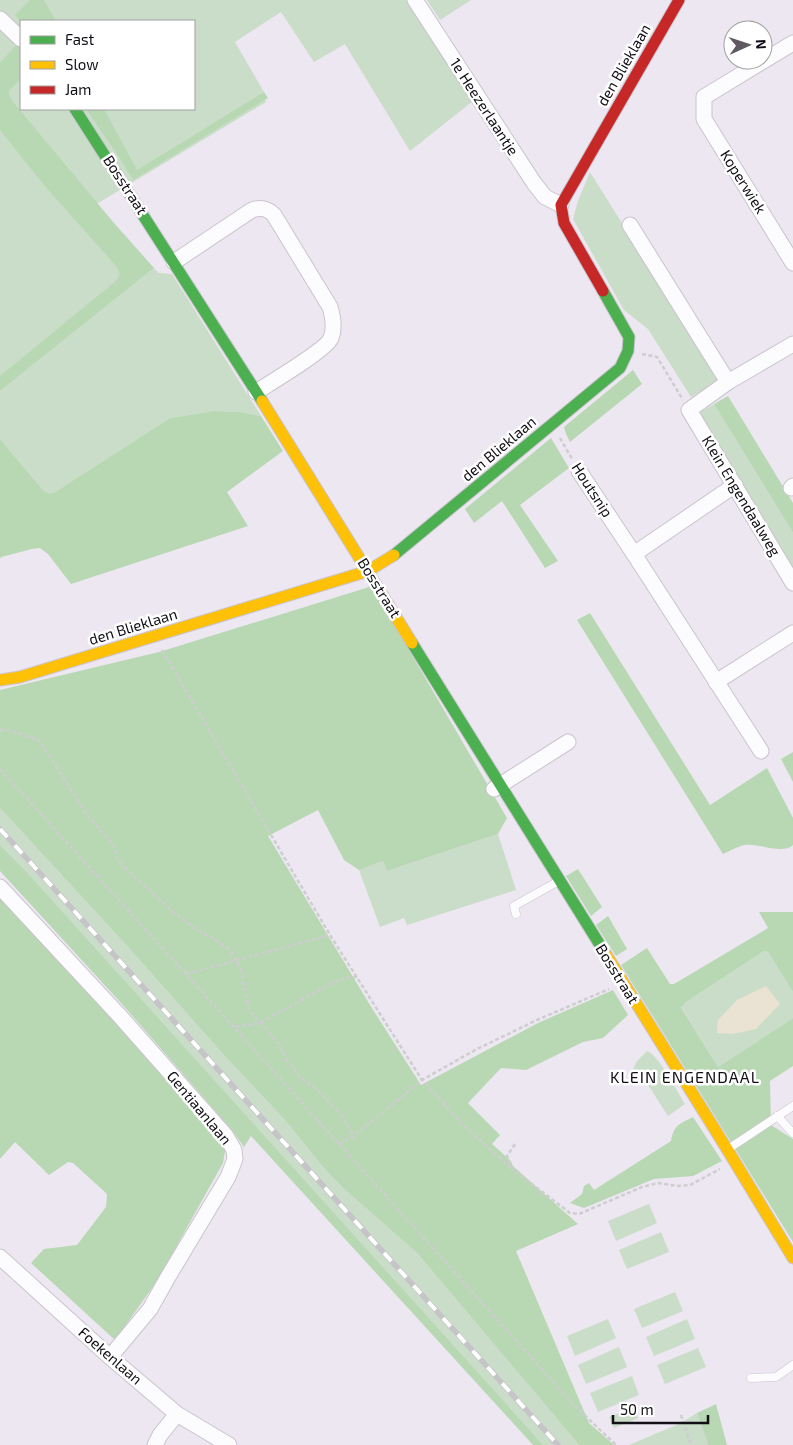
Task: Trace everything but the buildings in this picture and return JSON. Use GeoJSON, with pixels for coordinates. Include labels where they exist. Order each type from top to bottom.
{"type":"FeatureCollection","features":[{"type":"Feature","properties":{"kind":"street","name":"1e Heezerlaantje"},"geometry":{"type":"LineString","coordinates":[[415,0],[534,183],[545,197],[562,205]]}},
{"type":"Feature","properties":{"kind":"street","name":"den Blieklaan"},"geometry":{"type":"LineString","coordinates":[[562,205],[679,0]]}},
{"type":"Feature","properties":{"kind":"street"},"geometry":{"type":"LineString","coordinates":[[0,19],[20,37]]}},
{"type":"Feature","properties":{"kind":"street","name":"Koperwiek"},"geometry":{"type":"LineString","coordinates":[[793,42],[704,98],[704,119],[793,263]]}},
{"type":"Feature","properties":{"kind":"street","name":"Bosstraat"},"geometry":{"type":"LineString","coordinates":[[77,110],[368,571],[497,788],[562,879],[723,1152],[734,1162],[793,1258]]}},
{"type":"Feature","properties":{"kind":"street"},"geometry":{"type":"LineString","coordinates":[[562,205],[564,223],[628,337],[628,351]]}},
{"type":"Feature","properties":{"kind":"street"},"geometry":{"type":"LineString","coordinates":[[174,262],[252,210],[259,208],[268,209],[274,215],[330,307],[334,320],[331,339],[319,351],[256,392]]}},
{"type":"Feature","properties":{"kind":"street"},"geometry":{"type":"LineString","coordinates":[[630,225],[728,382]]}},
{"type":"Feature","properties":{"kind":"street"},"geometry":{"type":"LineString","coordinates":[[688,410],[728,382],[793,344]]}},
{"type":"Feature","properties":{"kind":"street","name":"den Blieklaan"},"geometry":{"type":"LineString","coordinates":[[0,680],[20,677],[368,571],[391,558],[620,368],[628,351]]}},
{"type":"Feature","properties":{"kind":"street","name":"Klein Engendaalweg"},"geometry":{"type":"LineString","coordinates":[[688,410],[793,583]]}},
{"type":"Feature","properties":{"kind":"street","name":"Houtsnip"},"geometry":{"type":"LineString","coordinates":[[580,471],[761,751]]}},
{"type":"Feature","properties":{"kind":"street"},"geometry":{"type":"LineString","coordinates":[[634,554],[735,485]]}},
{"type":"Feature","properties":{"kind":"street"},"geometry":{"type":"LineString","coordinates":[[716,682],[793,633]]}},
{"type":"Feature","properties":{"kind":"street"},"geometry":{"type":"LineString","coordinates":[[497,788],[568,742]]}},
{"type":"Feature","properties":{"kind":"street","name":"Gentiaanlaan"},"geometry":{"type":"LineString","coordinates":[[0,887],[118,1014],[226,1136],[234,1150],[235,1159],[228,1177],[150,1309],[110,1357]]}},
{"type":"Feature","properties":{"kind":"street","name":"Foekenlaan"},"geometry":{"type":"LineString","coordinates":[[2,1262],[177,1414],[228,1445]]}},
{"type":"Feature","properties":{"kind":"street"},"geometry":{"type":"LineString","coordinates":[[155,1445],[160,1435],[177,1414]]}},
{"type":"Feature","properties":{"kind":"lane"},"geometry":{"type":"LineString","coordinates":[[516,914],[514,906],[562,879]]}},
{"type":"Feature","properties":{"kind":"lane"},"geometry":{"type":"LineString","coordinates":[[723,1152],[793,1106]]}},
{"type":"Feature","properties":{"kind":"lane"},"geometry":{"type":"LineString","coordinates":[[777,1116],[793,1132]]}},
{"type":"Feature","properties":{"kind":"lane"},"geometry":{"type":"LineString","coordinates":[[751,1378],[776,1377],[793,1365]]}},
{"type":"Feature","properties":{"kind":"path"},"geometry":{"type":"LineString","coordinates":[[628,351],[657,357],[688,410]]}},
{"type":"Feature","properties":{"kind":"path","name":"Houtsnip"},"geometry":{"type":"LineString","coordinates":[[552,424],[580,471]]}},
{"type":"Feature","properties":{"kind":"path"},"geometry":{"type":"LineString","coordinates":[[153,636],[330,936],[422,1080],[462,1124],[512,1169],[570,1212],[579,1214],[642,1187],[658,1183],[678,1186],[690,1185],[734,1162]]}},
{"type":"Feature","properties":{"kind":"path"},"geometry":{"type":"LineString","coordinates":[[0,730],[8,730],[39,740],[88,816],[114,844],[118,861],[170,909],[194,928],[230,950],[241,970],[249,1010],[279,1044],[287,1060],[299,1076],[318,1090],[342,1116],[354,1136]]}},
{"type":"Feature","properties":{"kind":"path"},"geometry":{"type":"LineString","coordinates":[[0,769],[575,1406],[616,1445]]}},
{"type":"Feature","properties":{"kind":"path"},"geometry":{"type":"LineString","coordinates":[[186,974],[330,936]]}},
{"type":"Feature","properties":{"kind":"path"},"geometry":{"type":"LineString","coordinates":[[234,1027],[260,1022],[336,981],[346,978],[357,978]]}},
{"type":"Feature","properties":{"kind":"path"},"geometry":{"type":"LineString","coordinates":[[339,1144],[354,1136],[422,1080],[477,1049],[537,1020],[605,992],[622,982]]}},
{"type":"Feature","properties":{"kind":"path"},"geometry":{"type":"LineString","coordinates":[[512,1169],[507,1156],[514,1144]]}},
{"type":"Feature","properties":{"kind":"path"},"geometry":{"type":"LineString","coordinates":[[681,1415],[691,1445]]}},
{"type":"Feature","properties":{"kind":"green space"},"geometry":{"type":"Polygon","coordinates":[[[0,0],[407,0],[473,101],[410,151],[345,44],[314,62],[281,12],[235,42],[264,92],[261,94],[266,102],[90,208],[141,274],[0,390],[0,0]]]}},
{"type":"Feature","properties":{"kind":"green space"},"geometry":{"type":"Polygon","coordinates":[[[30,0],[44,0],[55,20],[20,21],[15,15],[30,0]]]}},
{"type":"Feature","properties":{"kind":"green space"},"geometry":{"type":"Polygon","coordinates":[[[427,0],[471,0],[440,20],[427,0]]]}},
{"type":"Feature","properties":{"kind":"green space"},"geometry":{"type":"Polygon","coordinates":[[[17,44],[20,47],[20,79],[9,91],[13,102],[154,268],[0,391],[0,376],[116,281],[120,274],[116,266],[44,185],[0,130],[0,63],[17,44]]]}},
{"type":"Feature","properties":{"kind":"green space"},"geometry":{"type":"Polygon","coordinates":[[[264,92],[268,98],[133,180],[87,110],[105,110],[137,170],[264,92]]]}},
{"type":"Feature","properties":{"kind":"green space"},"geometry":{"type":"Polygon","coordinates":[[[590,172],[720,380],[691,397],[648,329],[624,310],[573,219],[590,172]]]}},
{"type":"Feature","properties":{"kind":"green space"},"geometry":{"type":"Polygon","coordinates":[[[154,268],[159,273],[172,274],[261,416],[240,412],[214,411],[170,418],[50,494],[43,490],[0,439],[0,391],[154,268]]]}},
{"type":"Feature","properties":{"kind":"green space"},"geometry":{"type":"Polygon","coordinates":[[[633,370],[642,384],[570,442],[564,427],[633,370]]]}},
{"type":"Feature","properties":{"kind":"green space"},"geometry":{"type":"Polygon","coordinates":[[[728,396],[793,503],[793,533],[714,404],[728,396]]]}},
{"type":"Feature","properties":{"kind":"green space"},"geometry":{"type":"Polygon","coordinates":[[[714,404],[793,533],[793,569],[699,413],[714,404]]]}},
{"type":"Feature","properties":{"kind":"green space"},"geometry":{"type":"Polygon","coordinates":[[[214,411],[240,412],[261,416],[283,451],[227,492],[248,526],[71,584],[48,554],[40,548],[1,557],[0,559],[0,439],[43,490],[50,494],[170,418],[214,411]]]}},
{"type":"Feature","properties":{"kind":"green space"},"geometry":{"type":"Polygon","coordinates":[[[551,438],[569,468],[520,505],[558,561],[545,568],[502,501],[474,523],[465,509],[551,438]]]}},
{"type":"Feature","properties":{"kind":"green space"},"geometry":{"type":"Polygon","coordinates":[[[371,585],[507,818],[498,834],[387,871],[383,861],[359,870],[344,860],[318,810],[268,836],[370,1005],[421,1085],[538,1023],[613,990],[628,1015],[603,1038],[583,1042],[526,1070],[501,1068],[468,1103],[500,1135],[492,1144],[511,1161],[513,1166],[578,1224],[516,1251],[589,1423],[614,1445],[579,1445],[417,1253],[343,1188],[322,1166],[285,1120],[0,808],[0,690],[159,652],[371,585]]]}},
{"type":"Feature","properties":{"kind":"green space"},"geometry":{"type":"Polygon","coordinates":[[[590,613],[710,805],[767,768],[793,818],[793,845],[789,848],[777,849],[745,845],[723,854],[577,620],[590,613]]]}},
{"type":"Feature","properties":{"kind":"green space"},"geometry":{"type":"Polygon","coordinates":[[[793,752],[793,782],[781,759],[793,752]]]}},
{"type":"Feature","properties":{"kind":"green space"},"geometry":{"type":"Polygon","coordinates":[[[0,808],[285,1120],[322,1166],[343,1188],[417,1253],[579,1445],[543,1445],[523,1424],[25,870],[0,845],[0,808]]]}},
{"type":"Feature","properties":{"kind":"green space"},"geometry":{"type":"Polygon","coordinates":[[[498,834],[516,890],[407,925],[404,918],[380,927],[359,870],[383,861],[387,871],[498,834]]]}},
{"type":"Feature","properties":{"kind":"green space"},"geometry":{"type":"Polygon","coordinates":[[[0,845],[25,870],[543,1445],[533,1445],[251,1136],[244,1147],[231,1129],[121,1003],[0,871],[0,845]]]}},
{"type":"Feature","properties":{"kind":"green space"},"geometry":{"type":"Polygon","coordinates":[[[578,869],[602,907],[591,916],[566,876],[578,869]]]}},
{"type":"Feature","properties":{"kind":"green space"},"geometry":{"type":"Polygon","coordinates":[[[0,895],[223,1140],[225,1151],[223,1163],[157,1281],[115,1340],[31,1263],[44,1249],[77,1245],[106,1207],[106,1193],[73,1163],[68,1162],[49,1175],[15,1142],[0,1159],[0,895]]]}},
{"type":"Feature","properties":{"kind":"green space"},"geometry":{"type":"Polygon","coordinates":[[[759,912],[793,912],[793,992],[768,952],[764,951],[681,1007],[718,1067],[793,1018],[793,1066],[770,1081],[771,1125],[793,1139],[793,1242],[621,965],[647,948],[670,984],[674,984],[768,928],[759,912]]]}},
{"type":"Feature","properties":{"kind":"green space"},"geometry":{"type":"Polygon","coordinates":[[[608,916],[627,949],[616,956],[596,925],[608,916]]]}},
{"type":"Feature","properties":{"kind":"green space"},"geometry":{"type":"Polygon","coordinates":[[[764,951],[768,952],[793,992],[793,1018],[718,1067],[681,1006],[764,951]]]}},
{"type":"Feature","properties":{"kind":"green space"},"geometry":{"type":"Polygon","coordinates":[[[647,1051],[657,1059],[685,1104],[668,1116],[641,1074],[632,1079],[631,1073],[637,1061],[647,1051]]]}},
{"type":"Feature","properties":{"kind":"green space"},"geometry":{"type":"Polygon","coordinates":[[[693,1117],[722,1161],[693,1176],[654,1179],[584,1208],[570,1203],[582,1194],[584,1186],[589,1183],[594,1190],[671,1141],[674,1131],[678,1126],[693,1117]]]}},
{"type":"Feature","properties":{"kind":"green space"},"geometry":{"type":"Polygon","coordinates":[[[649,1204],[657,1223],[616,1241],[608,1221],[649,1204]]]}},
{"type":"Feature","properties":{"kind":"green space"},"geometry":{"type":"Polygon","coordinates":[[[661,1232],[669,1252],[627,1269],[619,1250],[661,1232]]]}},
{"type":"Feature","properties":{"kind":"green space"},"geometry":{"type":"Polygon","coordinates":[[[675,1292],[683,1311],[642,1328],[634,1309],[675,1292]]]}},
{"type":"Feature","properties":{"kind":"green space"},"geometry":{"type":"Polygon","coordinates":[[[608,1319],[616,1338],[575,1356],[567,1336],[608,1319]]]}},
{"type":"Feature","properties":{"kind":"green space"},"geometry":{"type":"Polygon","coordinates":[[[687,1319],[695,1339],[654,1356],[646,1337],[687,1319]]]}},
{"type":"Feature","properties":{"kind":"green space"},"geometry":{"type":"Polygon","coordinates":[[[619,1347],[627,1367],[586,1384],[578,1365],[619,1347]]]}},
{"type":"Feature","properties":{"kind":"green space"},"geometry":{"type":"Polygon","coordinates":[[[698,1348],[706,1367],[665,1384],[657,1365],[698,1348]]]}},
{"type":"Feature","properties":{"kind":"green space"},"geometry":{"type":"Polygon","coordinates":[[[632,1376],[639,1395],[598,1412],[590,1393],[632,1376]]]}},
{"type":"Feature","properties":{"kind":"green space"},"geometry":{"type":"Polygon","coordinates":[[[716,1404],[727,1445],[708,1445],[697,1413],[716,1404]]]}},
{"type":"Feature","properties":{"kind":"green space"},"geometry":{"type":"Polygon","coordinates":[[[633,1408],[638,1418],[614,1428],[609,1417],[633,1408]]]}},
{"type":"Feature","properties":{"kind":"green space"},"geometry":{"type":"Polygon","coordinates":[[[697,1413],[708,1445],[629,1445],[681,1423],[697,1413]]]}},
{"type":"Feature","properties":{"kind":"sand"},"geometry":{"type":"Polygon","coordinates":[[[766,986],[780,1004],[756,1029],[732,1034],[717,1033],[718,1020],[737,1000],[766,986]]]}},
{"type":"Feature","properties":{"kind":"railway"},"geometry":{"type":"LineString","coordinates":[[0,829],[558,1445]]}},
{"type":"Feature","properties":{"kind":"traffic: fast"},"geometry":{"type":"LineString","coordinates":[[76,110],[262,401]]}},
{"type":"Feature","properties":{"kind":"traffic: fast"},"geometry":{"type":"LineString","coordinates":[[394,555],[620,368],[628,351],[629,337],[603,291]]}},
{"type":"Feature","properties":{"kind":"traffic: fast"},"geometry":{"type":"LineString","coordinates":[[412,643],[605,953]]}},
{"type":"Feature","properties":{"kind":"traffic: slow"},"geometry":{"type":"LineString","coordinates":[[262,401],[412,643]]}},
{"type":"Feature","properties":{"kind":"traffic: slow"},"geometry":{"type":"LineString","coordinates":[[0,680],[20,677],[368,571],[394,555]]}},
{"type":"Feature","properties":{"kind":"traffic: slow"},"geometry":{"type":"LineString","coordinates":[[605,953],[793,1258]]}},
{"type":"Feature","properties":{"kind":"traffic: jam"},"geometry":{"type":"LineString","coordinates":[[603,291],[564,223],[561,205],[679,0]]}},
{"type":"Feature","properties":{"kind":"district","name":"KLEIN ENGENDAAL"},"geometry":{"type":"Point","coordinates":[685,1077]}}]}
